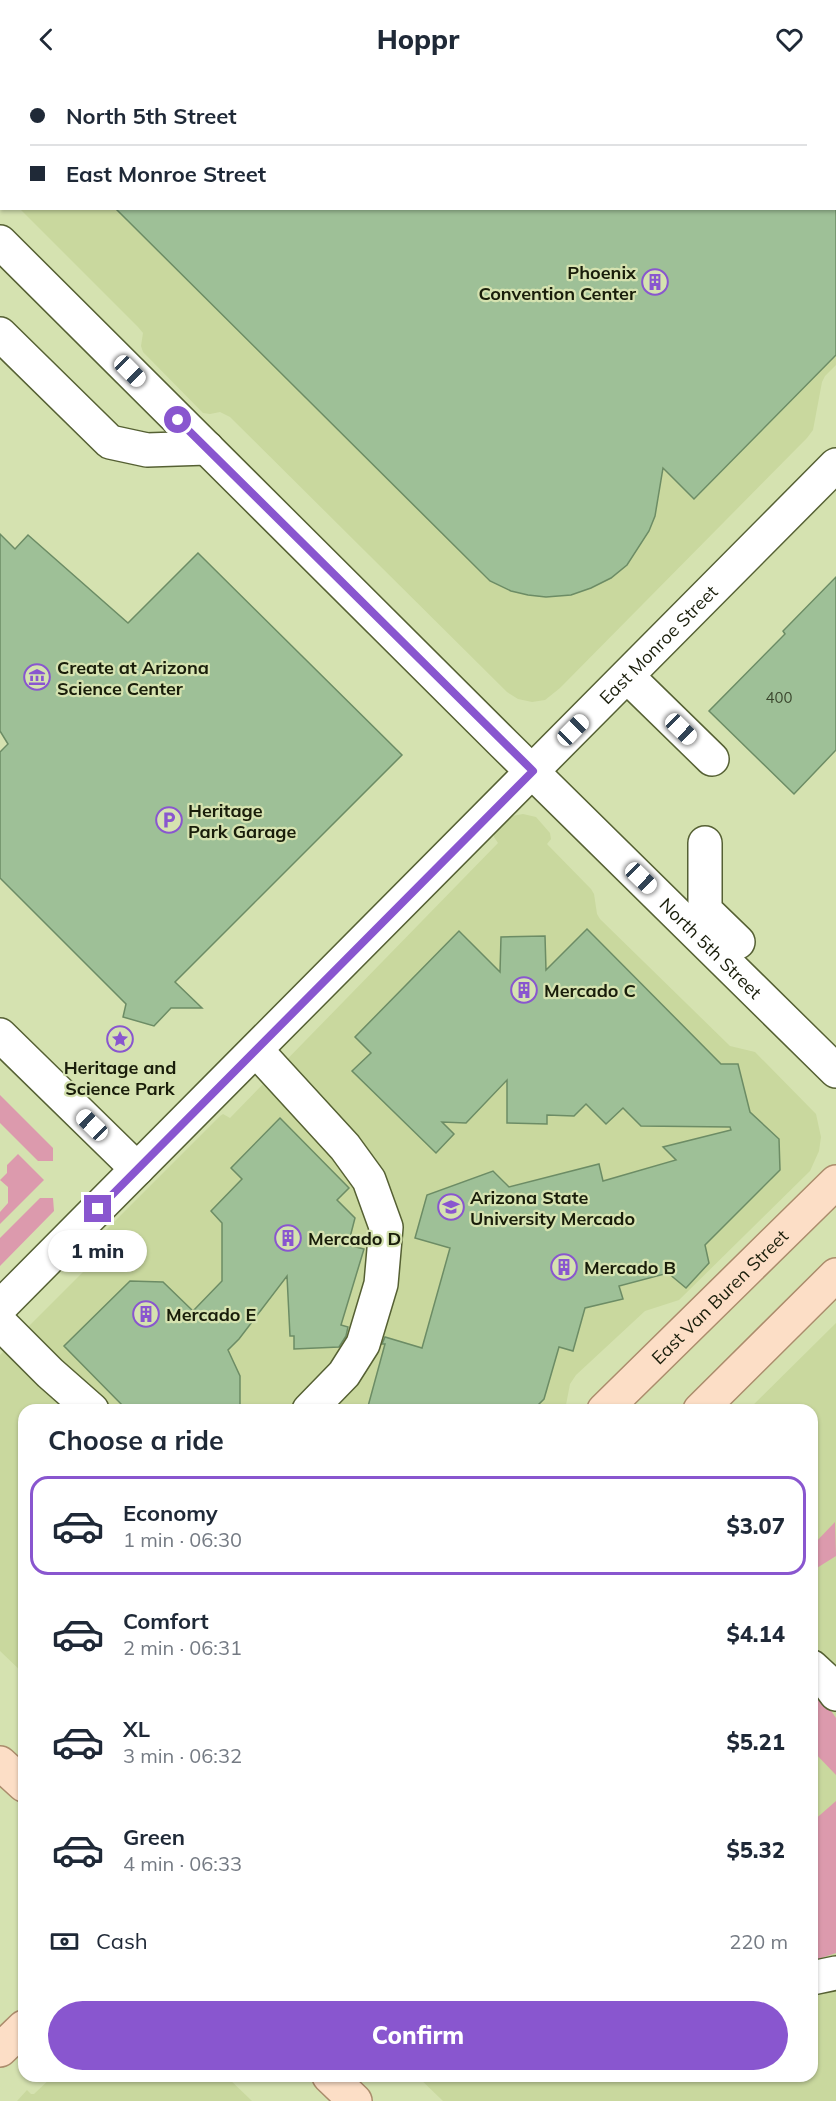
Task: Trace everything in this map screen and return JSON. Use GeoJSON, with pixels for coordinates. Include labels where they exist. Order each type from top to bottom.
{"type":"FeatureCollection","features":[{"type":"Feature","properties":{"kind":"main road","name":"East Van Buren Street"},"geometry":{"type":"LineString","coordinates":[[610,1404],[836,1182]]}},
{"type":"Feature","properties":{"kind":"main road"},"geometry":{"type":"LineString","coordinates":[[706,1404],[836,1275]]}},
{"type":"Feature","properties":{"kind":"main road"},"geometry":{"type":"LineString","coordinates":[[0,1763],[18,1780]]}},
{"type":"Feature","properties":{"kind":"main road"},"geometry":{"type":"LineString","coordinates":[[0,2050],[18,2032]]}},
{"type":"Feature","properties":{"kind":"main road"},"geometry":{"type":"LineString","coordinates":[[335,2082],[355,2101]]}},
{"type":"Feature","properties":{"kind":"street","name":"North 5th Street"},"geometry":{"type":"LineString","coordinates":[[0,242],[836,1071]]}},
{"type":"Feature","properties":{"kind":"street"},"geometry":{"type":"LineString","coordinates":[[0,334],[110,442],[147,450],[207,448]]}},
{"type":"Feature","properties":{"kind":"street","name":"East Monroe Street"},"geometry":{"type":"LineString","coordinates":[[0,1307],[836,465]]}},
{"type":"Feature","properties":{"kind":"street"},"geometry":{"type":"LineString","coordinates":[[627,676],[712,759]]}},
{"type":"Feature","properties":{"kind":"street"},"geometry":{"type":"LineString","coordinates":[[705,843],[705,910],[836,1041]]}},
{"type":"Feature","properties":{"kind":"street"},"geometry":{"type":"LineString","coordinates":[[0,1035],[137,1169]]}},
{"type":"Feature","properties":{"kind":"street"},"geometry":{"type":"LineString","coordinates":[[256,1050],[345,1147],[369,1180],[386,1227],[381,1284],[363,1344],[345,1374],[318,1404]]}},
{"type":"Feature","properties":{"kind":"street"},"geometry":{"type":"LineString","coordinates":[[0,1323],[85,1404]]}},
{"type":"Feature","properties":{"kind":"street"},"geometry":{"type":"LineString","coordinates":[[818,1673],[836,1694]]}},
{"type":"Feature","properties":{"kind":"street"},"geometry":{"type":"LineString","coordinates":[[818,1977],[836,1973]]}},
{"type":"Feature","properties":{"kind":"shaded area"},"geometry":{"type":"Polygon","coordinates":[[[21,210],[836,210],[836,365],[822,382],[813,430],[560,688],[545,700],[532,702],[518,699],[507,692],[230,417],[220,412],[203,413],[143,352],[141,346],[143,333],[21,210]]]}},
{"type":"Feature","properties":{"kind":"shaded area","name":"Arizona State University Mercado"},"geometry":{"type":"Polygon","coordinates":[[[523,814],[536,817],[550,833],[551,839],[547,844],[591,889],[600,919],[730,1046],[755,1052],[816,1114],[821,1137],[819,1151],[810,1171],[679,1300],[645,1311],[576,1375],[570,1384],[566,1404],[18,1404],[18,1668],[0,1651],[0,1355],[97,1258],[91,1251],[92,1244],[220,1116],[223,1114],[230,1118],[498,843],[494,833],[512,816],[523,814]]]}},
{"type":"Feature","properties":{"kind":"shaded area"},"geometry":{"type":"Polygon","coordinates":[[[0,1095],[53,1148],[53,1161],[38,1161],[0,1123],[0,1095]]]}},
{"type":"Feature","properties":{"kind":"shaded area"},"geometry":{"type":"Polygon","coordinates":[[[18,1154],[44,1180],[0,1224],[0,1212],[8,1203],[8,1187],[0,1180],[7,1173],[7,1165],[18,1154]]]}},
{"type":"Feature","properties":{"kind":"shaded area"},"geometry":{"type":"Polygon","coordinates":[[[40,1198],[53,1198],[54,1211],[0,1266],[0,1238],[40,1198]]]}},
{"type":"Feature","properties":{"kind":"shaded area"},"geometry":{"type":"Polygon","coordinates":[[[836,1323],[836,2101],[443,2101],[423,2082],[818,2082],[818,1404],[754,1404],[836,1323]]]}},
{"type":"Feature","properties":{"kind":"shaded area"},"geometry":{"type":"Polygon","coordinates":[[[835,1522],[836,1556],[818,1567],[818,1540],[835,1522]]]}},
{"type":"Feature","properties":{"kind":"shaded area"},"geometry":{"type":"Polygon","coordinates":[[[818,1692],[836,1718],[836,1775],[818,1756],[818,1692]]]}},
{"type":"Feature","properties":{"kind":"shaded area"},"geometry":{"type":"Polygon","coordinates":[[[836,1801],[836,1953],[818,1959],[818,1817],[836,1801]]]}},
{"type":"Feature","properties":{"kind":"shaded area"},"geometry":{"type":"Polygon","coordinates":[[[47,2082],[232,2082],[252,2101],[17,2101],[27,2090],[34,2094],[47,2082]]]}},
{"type":"Feature","properties":{"kind":"building"},"geometry":{"type":"Polygon","coordinates":[[[117,210],[836,210],[836,355],[694,499],[663,468],[655,516],[649,531],[627,565],[611,578],[571,595],[546,597],[511,591],[490,581],[117,210]]]}},
{"type":"Feature","properties":{"kind":"building","name":"Heritage Park Garage"},"geometry":{"type":"Polygon","coordinates":[[[0,534],[15,549],[28,535],[128,623],[198,553],[402,755],[175,982],[202,1008],[171,1008],[154,1026],[123,1017],[126,1004],[0,878],[0,752],[8,744],[0,731],[0,534]]]}},
{"type":"Feature","properties":{"kind":"building"},"geometry":{"type":"Polygon","coordinates":[[[836,577],[836,750],[794,794],[709,711],[785,634],[783,631],[836,577]]]}},
{"type":"Feature","properties":{"kind":"building"},"geometry":{"type":"Polygon","coordinates":[[[587,929],[721,1064],[738,1064],[750,1112],[779,1139],[780,1170],[705,1245],[709,1263],[686,1288],[668,1273],[619,1286],[623,1299],[585,1308],[573,1351],[559,1347],[544,1399],[539,1404],[369,1404],[385,1337],[422,1348],[450,1248],[415,1238],[427,1195],[493,1171],[509,1187],[599,1164],[603,1181],[676,1160],[663,1147],[731,1130],[730,1127],[641,1126],[623,1108],[606,1124],[586,1104],[574,1116],[547,1115],[547,1124],[507,1123],[507,1080],[466,1123],[442,1122],[454,1134],[436,1153],[352,1071],[371,1053],[355,1037],[459,931],[500,972],[501,937],[545,936],[546,970],[587,929]]]}},
{"type":"Feature","properties":{"kind":"building"},"geometry":{"type":"Polygon","coordinates":[[[280,1118],[349,1188],[337,1200],[355,1218],[348,1245],[364,1249],[341,1325],[348,1327],[346,1336],[339,1347],[294,1349],[294,1336],[290,1336],[287,1276],[228,1350],[240,1376],[240,1404],[121,1404],[64,1346],[130,1281],[163,1282],[193,1311],[222,1281],[222,1223],[211,1211],[242,1179],[231,1168],[280,1118]]]}},
{"type":"Feature","properties":{"kind":"place","name":"Phoenix Convention Center"},"geometry":{"type":"Point","coordinates":[655,282]}},
{"type":"Feature","properties":{"kind":"place","name":"Create at Arizona Science Center"},"geometry":{"type":"Point","coordinates":[37,677]}},
{"type":"Feature","properties":{"kind":"place","name":"Heritage Park Garage"},"geometry":{"type":"Point","coordinates":[169,820]}},
{"type":"Feature","properties":{"kind":"place","name":"Mercado C"},"geometry":{"type":"Point","coordinates":[524,990]}},
{"type":"Feature","properties":{"kind":"place","name":"Heritage and Science Park"},"geometry":{"type":"Point","coordinates":[120,1039]}},
{"type":"Feature","properties":{"kind":"place","name":"Arizona State University Mercado"},"geometry":{"type":"Point","coordinates":[451,1207]}},
{"type":"Feature","properties":{"kind":"place","name":"Mercado D"},"geometry":{"type":"Point","coordinates":[288,1238]}},
{"type":"Feature","properties":{"kind":"place","name":"Mercado B"},"geometry":{"type":"Point","coordinates":[564,1267]}},
{"type":"Feature","properties":{"kind":"place","name":"Mercado E"},"geometry":{"type":"Point","coordinates":[146,1314]}},
{"type":"Feature","properties":{"kind":"route"},"geometry":{"type":"LineString","coordinates":[[98,1209],[533,771],[178,420]]}}]}
